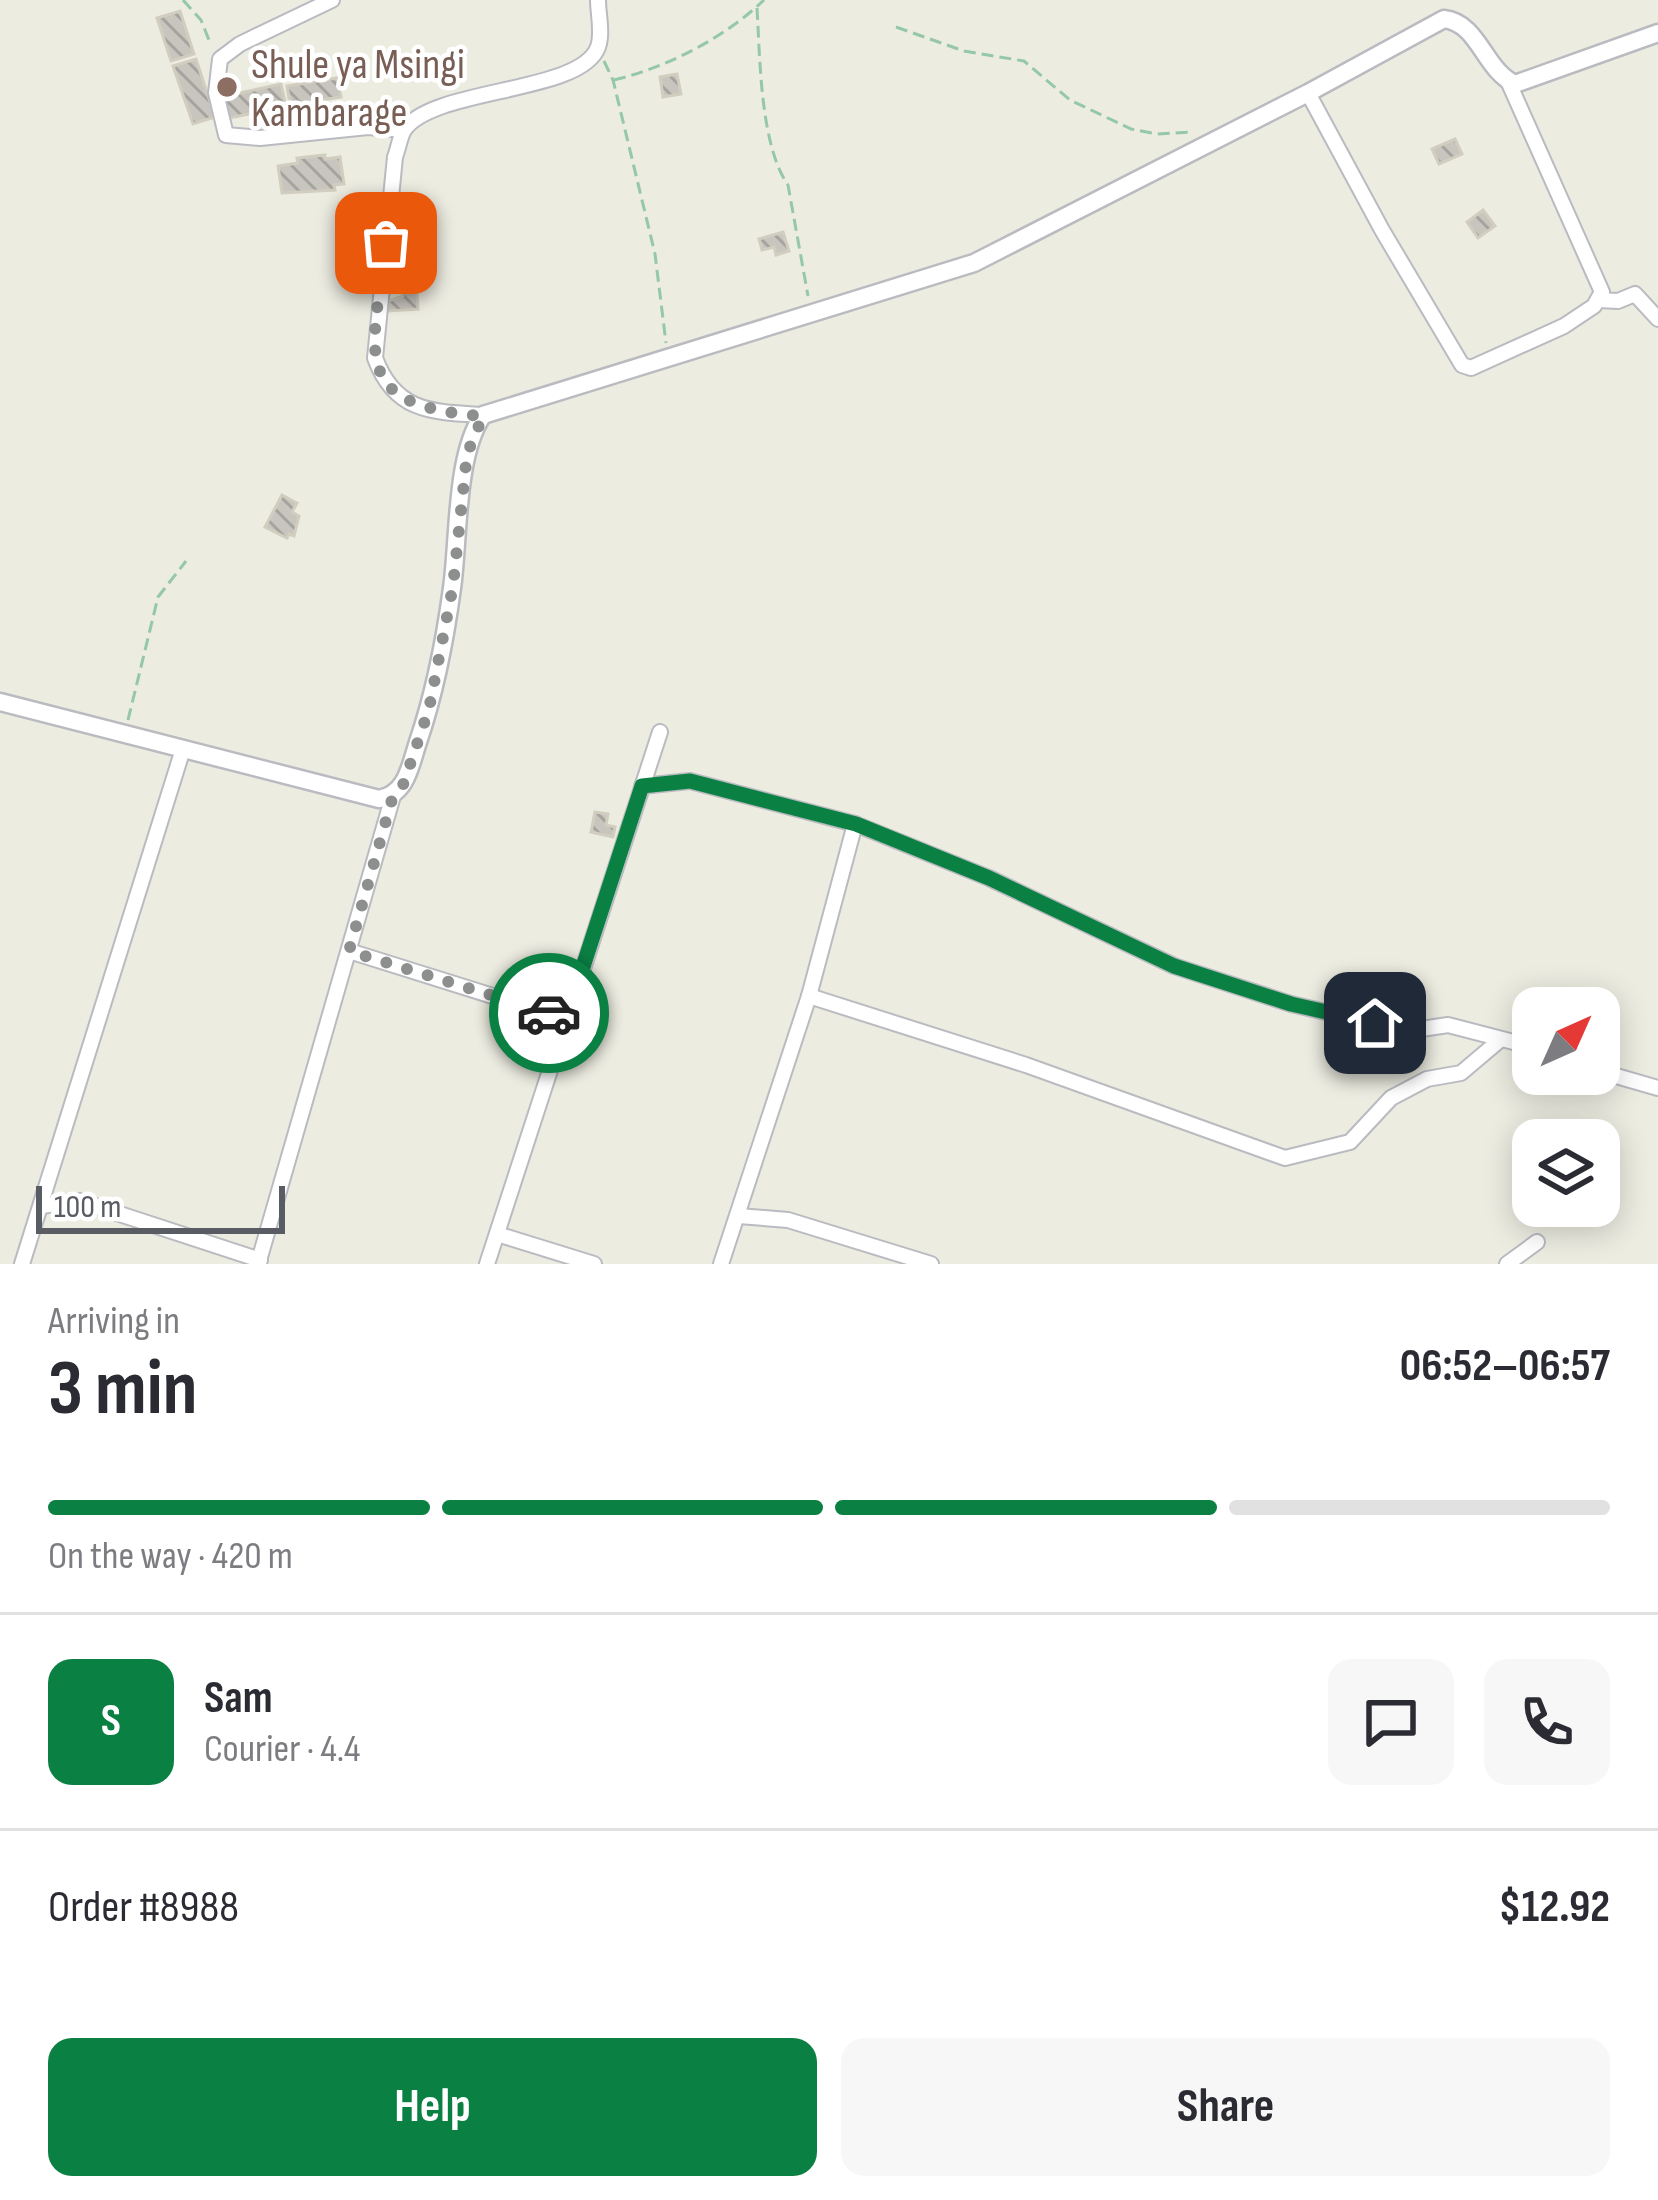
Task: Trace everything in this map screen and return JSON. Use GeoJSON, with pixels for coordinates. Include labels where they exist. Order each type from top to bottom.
{"type":"FeatureCollection","features":[{"type":"Feature","properties":{"kind":"street"},"geometry":{"type":"LineString","coordinates":[[332,0],[241,44],[218,63],[216,93],[222,126],[230,138],[368,127],[404,130]]}},
{"type":"Feature","properties":{"kind":"street"},"geometry":{"type":"LineString","coordinates":[[598,0],[597,49],[587,61],[536,83],[441,108],[404,130],[395,157],[375,358],[383,380],[399,397],[431,410],[483,416],[974,263],[1444,19],[1463,26],[1508,81],[1602,285],[1598,300],[1564,326],[1478,368],[1462,365],[1308,93]]}},
{"type":"Feature","properties":{"kind":"street"},"geometry":{"type":"LineString","coordinates":[[1508,81],[1522,82],[1658,33]]}},
{"type":"Feature","properties":{"kind":"street"},"geometry":{"type":"LineString","coordinates":[[1598,300],[1618,301],[1635,294],[1658,319]]}},
{"type":"Feature","properties":{"kind":"street"},"geometry":{"type":"LineString","coordinates":[[40,1206],[80,1201],[259,1262],[393,796],[403,785],[429,709],[453,586],[467,454],[483,416]]}},
{"type":"Feature","properties":{"kind":"street"},"geometry":{"type":"LineString","coordinates":[[0,702],[379,799],[393,796]]}},
{"type":"Feature","properties":{"kind":"street"},"geometry":{"type":"LineString","coordinates":[[487,1264],[660,732]]}},
{"type":"Feature","properties":{"kind":"street"},"geometry":{"type":"LineString","coordinates":[[22,1264],[183,749]]}},
{"type":"Feature","properties":{"kind":"street"},"geometry":{"type":"LineString","coordinates":[[642,786],[690,781],[856,824],[989,878],[1174,966],[1333,1015],[1408,1031],[1448,1024],[1512,1042]]}},
{"type":"Feature","properties":{"kind":"street"},"geometry":{"type":"LineString","coordinates":[[722,1264],[809,996],[856,824]]}},
{"type":"Feature","properties":{"kind":"street"},"geometry":{"type":"LineString","coordinates":[[349,951],[566,1019]]}},
{"type":"Feature","properties":{"kind":"street"},"geometry":{"type":"LineString","coordinates":[[809,996],[1026,1065],[1285,1158],[1350,1142],[1391,1098],[1427,1079],[1462,1073],[1501,1040]]}},
{"type":"Feature","properties":{"kind":"street"},"geometry":{"type":"LineString","coordinates":[[1620,1077],[1658,1088]]}},
{"type":"Feature","properties":{"kind":"street"},"geometry":{"type":"LineString","coordinates":[[739,1216],[788,1220],[931,1264]]}},
{"type":"Feature","properties":{"kind":"street"},"geometry":{"type":"LineString","coordinates":[[497,1234],[595,1264]]}},
{"type":"Feature","properties":{"kind":"street"},"geometry":{"type":"LineString","coordinates":[[1507,1264],[1537,1242]]}},
{"type":"Feature","properties":{"kind":"path"},"geometry":{"type":"LineString","coordinates":[[183,0],[201,20],[218,63]]}},
{"type":"Feature","properties":{"kind":"path"},"geometry":{"type":"LineString","coordinates":[[613,80],[663,64],[728,29],[764,0]]}},
{"type":"Feature","properties":{"kind":"path"},"geometry":{"type":"LineString","coordinates":[[757,8],[768,124],[778,171],[788,185],[810,316]]}},
{"type":"Feature","properties":{"kind":"path"},"geometry":{"type":"LineString","coordinates":[[896,27],[964,51],[1024,62],[1070,100],[1131,129],[1157,134],[1202,131]]}},
{"type":"Feature","properties":{"kind":"path"},"geometry":{"type":"LineString","coordinates":[[597,49],[613,80],[655,254],[667,359]]}},
{"type":"Feature","properties":{"kind":"path"},"geometry":{"type":"LineString","coordinates":[[125,733],[152,612],[186,561]]}},
{"type":"Feature","properties":{"kind":"building"},"geometry":{"type":"Polygon","coordinates":[[[180,11],[194,54],[171,61],[157,18],[180,11]]]}},
{"type":"Feature","properties":{"kind":"building"},"geometry":{"type":"Polygon","coordinates":[[[196,59],[215,117],[193,124],[173,66],[196,59]]]}},
{"type":"Feature","properties":{"kind":"building"},"geometry":{"type":"Polygon","coordinates":[[[677,74],[681,94],[663,97],[660,77],[677,74]]]}},
{"type":"Feature","properties":{"kind":"building"},"geometry":{"type":"Polygon","coordinates":[[[337,78],[341,97],[290,105],[287,86],[337,78]]]}},
{"type":"Feature","properties":{"kind":"building"},"geometry":{"type":"Polygon","coordinates":[[[281,84],[286,106],[225,119],[221,97],[281,84]]]}},
{"type":"Feature","properties":{"kind":"building"},"geometry":{"type":"Polygon","coordinates":[[[1455,139],[1462,154],[1439,164],[1432,149],[1455,139]]]}},
{"type":"Feature","properties":{"kind":"building"},"geometry":{"type":"Polygon","coordinates":[[[325,155],[325,159],[340,157],[344,184],[334,185],[335,190],[282,193],[278,166],[325,155]]]}},
{"type":"Feature","properties":{"kind":"building"},"geometry":{"type":"Polygon","coordinates":[[[1483,210],[1495,226],[1478,238],[1467,222],[1483,210]]]}},
{"type":"Feature","properties":{"kind":"building"},"geometry":{"type":"Polygon","coordinates":[[[783,232],[789,251],[776,255],[774,247],[762,250],[759,239],[783,232]]]}},
{"type":"Feature","properties":{"kind":"building"},"geometry":{"type":"Polygon","coordinates":[[[416,277],[418,309],[388,311],[388,301],[403,296],[402,278],[416,277]]]}},
{"type":"Feature","properties":{"kind":"building"},"geometry":{"type":"Polygon","coordinates":[[[282,495],[297,503],[292,512],[299,516],[294,536],[287,538],[265,527],[282,495]]]}},
{"type":"Feature","properties":{"kind":"building"},"geometry":{"type":"Polygon","coordinates":[[[595,812],[608,814],[606,825],[615,827],[613,837],[591,832],[595,812]]]}},
{"type":"Feature","properties":{"kind":"way so far"},"geometry":{"type":"LineString","coordinates":[[386,243],[375,358],[383,380],[399,397],[418,407],[483,416],[467,454],[453,586],[429,709],[403,785],[393,796],[349,951],[549,1013]]}},
{"type":"Feature","properties":{"kind":"place","name":"Shule ya Msingi Kambarage"},"geometry":{"type":"Point","coordinates":[227,87]}},
{"type":"Feature","properties":{"kind":"route"},"geometry":{"type":"LineString","coordinates":[[549,1013],[566,1019],[642,786],[690,781],[856,824],[989,878],[1174,966],[1291,1004],[1375,1023]]}}]}
